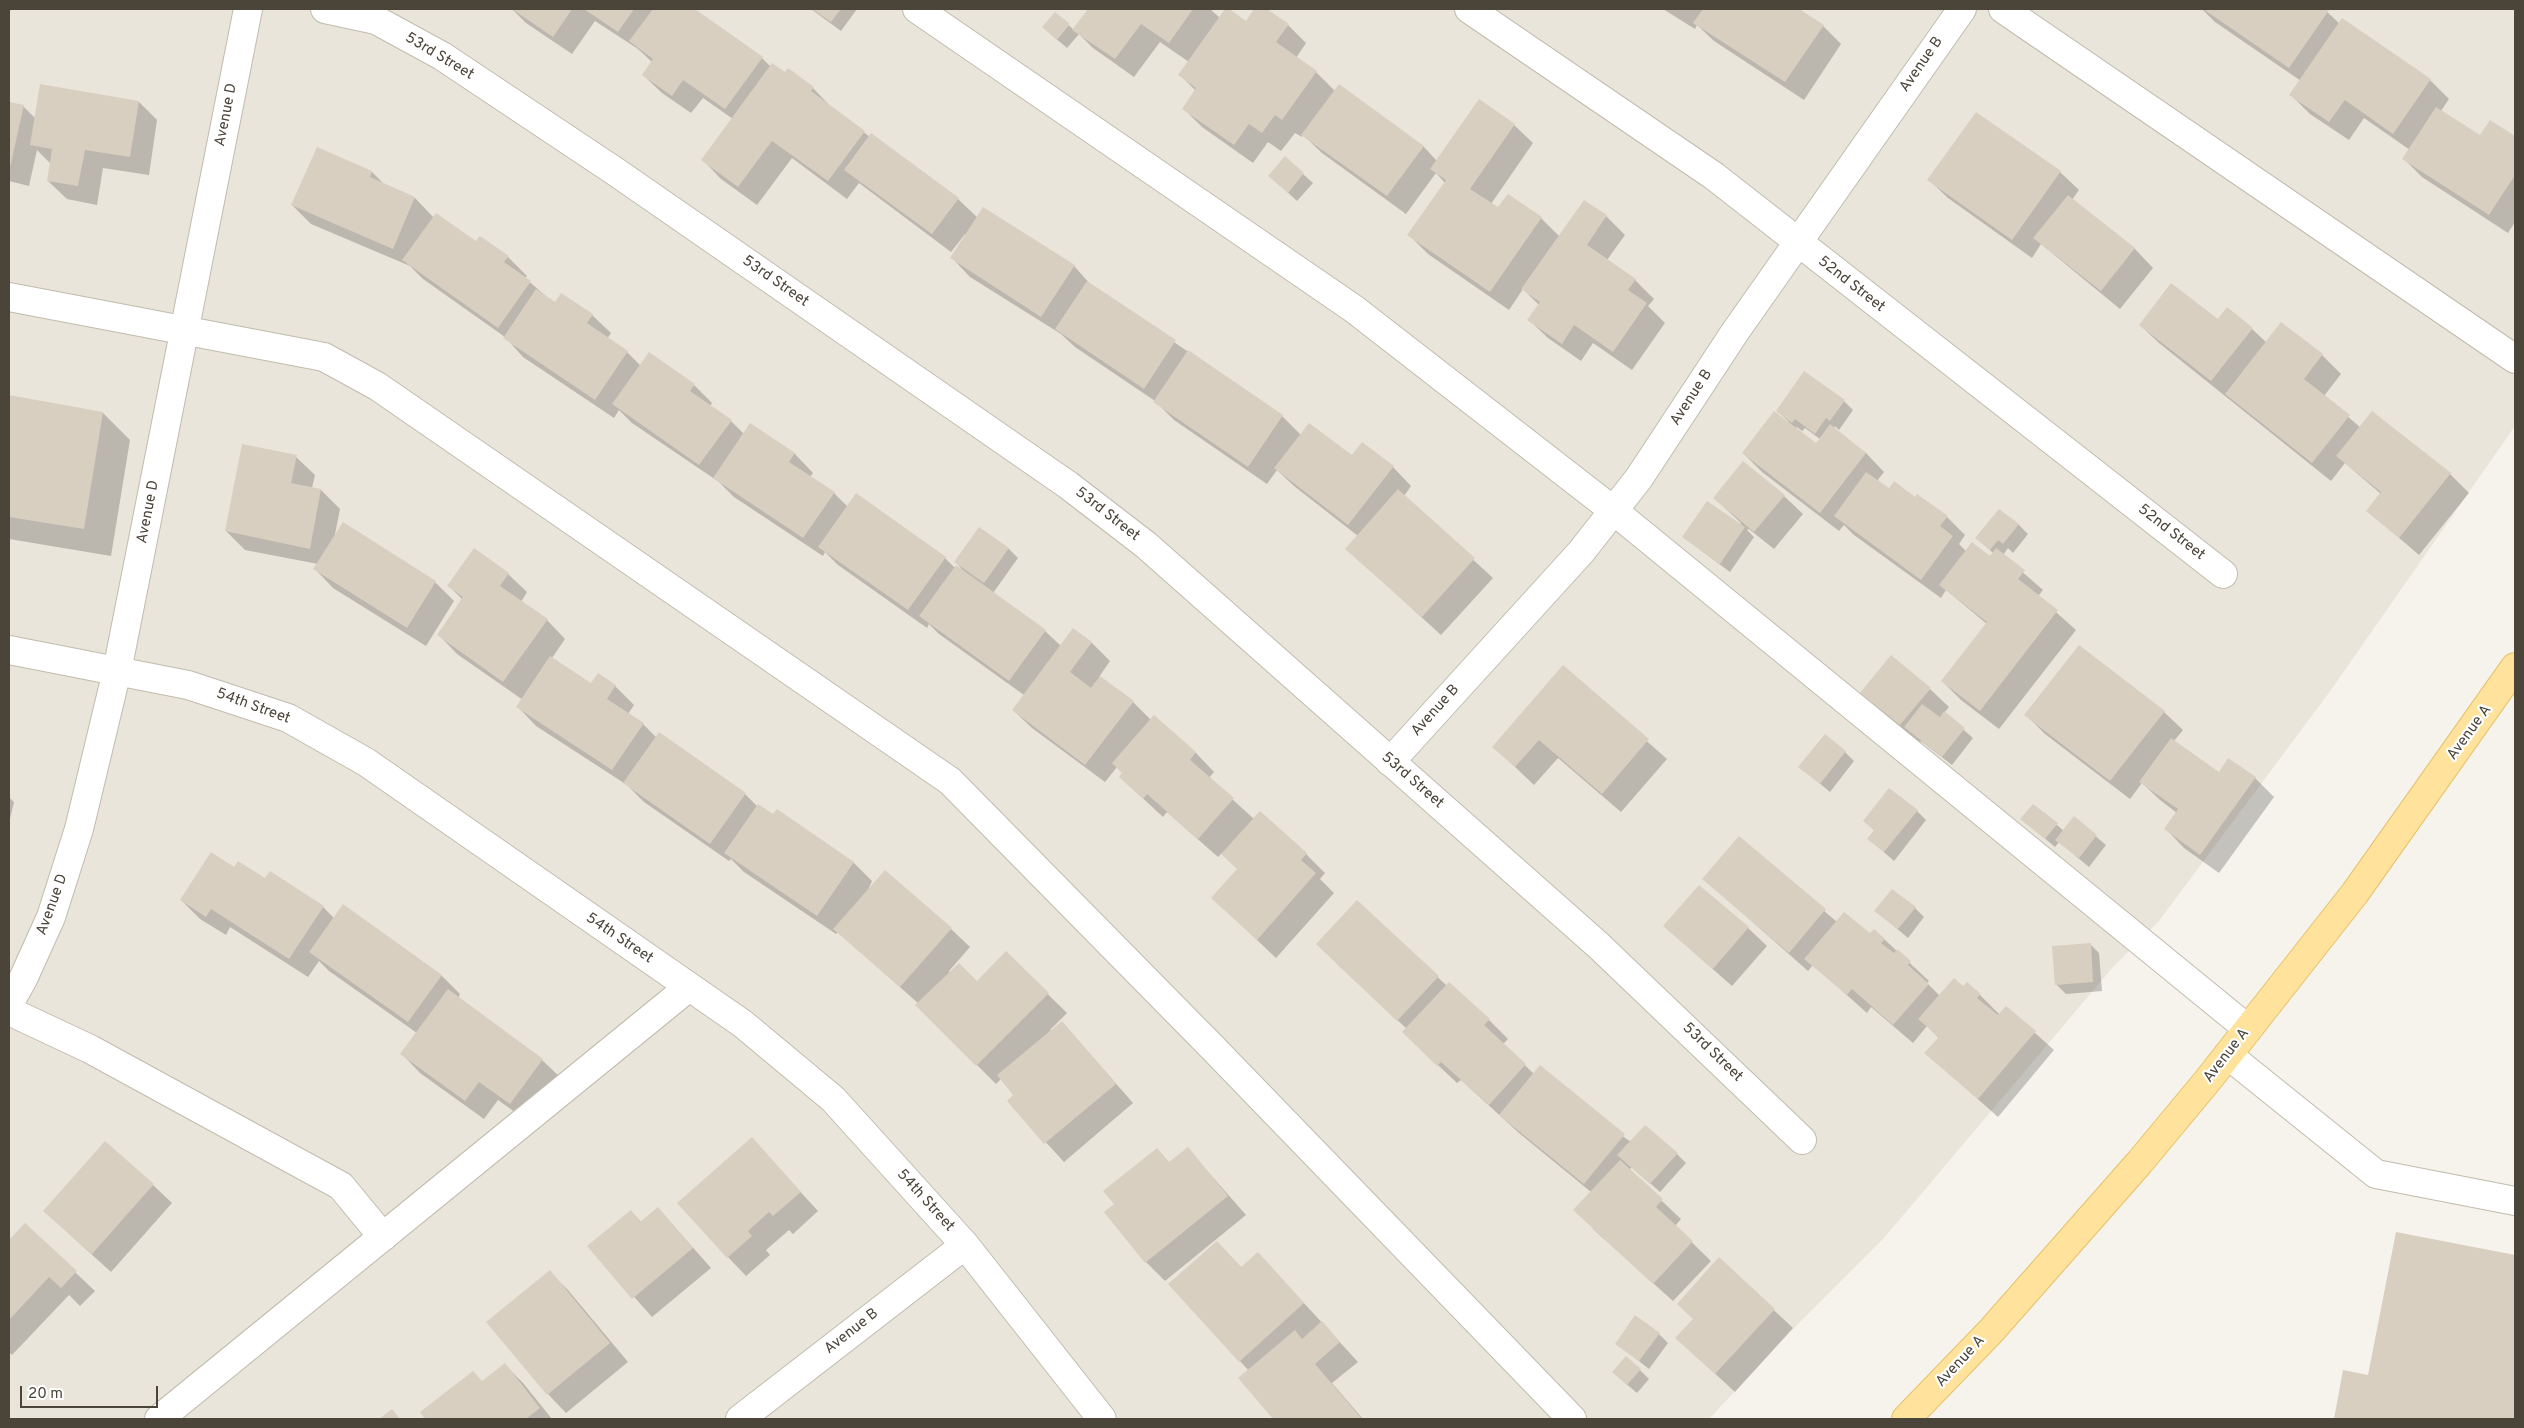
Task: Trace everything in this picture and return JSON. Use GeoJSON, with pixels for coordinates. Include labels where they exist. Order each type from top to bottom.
{"type":"FeatureCollection","features":[{"type":"Feature","properties":{"kind":"main road","name":"Avenue A"},"geometry":{"type":"LineString","coordinates":[[1906,1419],[1990,1331],[2133,1171],[2228,1055],[2355,893],[2515,668]]}},
{"type":"Feature","properties":{"kind":"street","name":"Avenue D"},"geometry":{"type":"LineString","coordinates":[[9,1004],[23,979],[53,908],[79,829],[117,671],[248,9]]}},
{"type":"Feature","properties":{"kind":"street","name":"53rd Street"},"geometry":{"type":"LineString","coordinates":[[325,9],[376,20],[442,56],[616,172],[1068,485],[1146,545],[1598,945],[1802,1140]]}},
{"type":"Feature","properties":{"kind":"street"},"geometry":{"type":"LineString","coordinates":[[917,9],[1354,310],[1614,510],[2248,1028]]}},
{"type":"Feature","properties":{"kind":"street","name":"52nd Street"},"geometry":{"type":"LineString","coordinates":[[1469,9],[1714,176],[1797,244],[2223,574]]}},
{"type":"Feature","properties":{"kind":"street","name":"Avenue B"},"geometry":{"type":"LineString","coordinates":[[1390,762],[1581,552],[1639,478],[1735,332],[1962,9]]}},
{"type":"Feature","properties":{"kind":"street"},"geometry":{"type":"LineString","coordinates":[[2003,9],[2515,359]]}},
{"type":"Feature","properties":{"kind":"street"},"geometry":{"type":"LineString","coordinates":[[9,298],[324,357],[377,386],[950,781],[1212,1047],[1572,1419]]}},
{"type":"Feature","properties":{"kind":"street","name":"54th Street"},"geometry":{"type":"LineString","coordinates":[[9,650],[188,685],[288,718],[366,762],[743,1024],[833,1099],[965,1245],[1102,1419]]}},
{"type":"Feature","properties":{"kind":"street"},"geometry":{"type":"LineString","coordinates":[[159,1419],[689,987]]}},
{"type":"Feature","properties":{"kind":"street"},"geometry":{"type":"LineString","coordinates":[[9,1010],[90,1049],[340,1186],[383,1237]]}},
{"type":"Feature","properties":{"kind":"street"},"geometry":{"type":"LineString","coordinates":[[2228,1055],[2376,1174],[2515,1201]]}},
{"type":"Feature","properties":{"kind":"street","name":"Avenue B"},"geometry":{"type":"LineString","coordinates":[[740,1419],[965,1245]]}},
{"type":"Feature","properties":{"kind":"shaded area"},"geometry":{"type":"Polygon","coordinates":[[[9,9],[2515,9],[2515,426],[2331,690],[2159,921],[2113,967],[1884,1238],[1797,1325],[1709,1419],[9,1419],[9,9]]]}},
{"type":"Feature","properties":{"kind":"building"},"geometry":{"type":"Polygon","coordinates":[[[512,9],[572,9],[553,37],[512,9]]]}},
{"type":"Feature","properties":{"kind":"building"},"geometry":{"type":"Polygon","coordinates":[[[584,9],[634,9],[618,32],[584,9]]]}},
{"type":"Feature","properties":{"kind":"building"},"geometry":{"type":"Polygon","coordinates":[[[653,9],[695,9],[763,57],[725,109],[683,80],[672,96],[642,75],[653,59],[629,41],[653,9]]]}},
{"type":"Feature","properties":{"kind":"building"},"geometry":{"type":"Polygon","coordinates":[[[812,9],[841,9],[831,22],[812,9]]]}},
{"type":"Feature","properties":{"kind":"building"},"geometry":{"type":"Polygon","coordinates":[[[1088,9],[1193,9],[1169,43],[1141,24],[1115,59],[1072,30],[1088,9]]]}},
{"type":"Feature","properties":{"kind":"building"},"geometry":{"type":"Polygon","coordinates":[[[1225,9],[1229,9],[1246,21],[1254,9],[1267,9],[1289,24],[1276,42],[1317,71],[1282,120],[1275,115],[1262,133],[1249,124],[1234,145],[1182,109],[1196,88],[1178,75],[1225,9]]]}},
{"type":"Feature","properties":{"kind":"building"},"geometry":{"type":"Polygon","coordinates":[[[1703,9],[1799,9],[1824,25],[1785,82],[1693,23],[1703,9]]]}},
{"type":"Feature","properties":{"kind":"building"},"geometry":{"type":"Polygon","coordinates":[[[2203,9],[2327,9],[2329,10],[2289,68],[2203,9]]]}},
{"type":"Feature","properties":{"kind":"building"},"geometry":{"type":"Polygon","coordinates":[[[1055,12],[1070,24],[1057,40],[1042,27],[1055,12]]]}},
{"type":"Feature","properties":{"kind":"building"},"geometry":{"type":"Polygon","coordinates":[[[2342,18],[2431,79],[2393,134],[2345,100],[2329,122],[2289,95],[2342,18]]]}},
{"type":"Feature","properties":{"kind":"building"},"geometry":{"type":"Polygon","coordinates":[[[772,63],[785,72],[788,68],[814,87],[811,91],[865,131],[828,181],[772,141],[738,187],[701,160],[772,63]]]}},
{"type":"Feature","properties":{"kind":"building"},"geometry":{"type":"Polygon","coordinates":[[[40,84],[139,101],[130,157],[85,150],[78,186],[47,181],[52,149],[30,145],[40,84]]]}},
{"type":"Feature","properties":{"kind":"building"},"geometry":{"type":"Polygon","coordinates":[[[1339,84],[1424,146],[1387,196],[1301,135],[1339,84]]]}},
{"type":"Feature","properties":{"kind":"building"},"geometry":{"type":"Polygon","coordinates":[[[1479,99],[1515,124],[1470,189],[1498,207],[1508,194],[1542,217],[1490,292],[1407,235],[1446,180],[1430,169],[1479,99]]]}},
{"type":"Feature","properties":{"kind":"building"},"geometry":{"type":"Polygon","coordinates":[[[9,102],[24,105],[10,168],[9,167],[9,102]]]}},
{"type":"Feature","properties":{"kind":"building"},"geometry":{"type":"Polygon","coordinates":[[[2436,107],[2480,135],[2490,120],[2515,136],[2515,175],[2489,215],[2402,159],[2436,107]]]}},
{"type":"Feature","properties":{"kind":"building"},"geometry":{"type":"Polygon","coordinates":[[[1976,112],[2061,171],[2012,240],[1927,180],[1976,112]]]}},
{"type":"Feature","properties":{"kind":"building"},"geometry":{"type":"Polygon","coordinates":[[[871,133],[959,198],[932,234],[844,170],[871,133]]]}},
{"type":"Feature","properties":{"kind":"building"},"geometry":{"type":"Polygon","coordinates":[[[317,147],[372,171],[370,177],[415,197],[393,249],[291,205],[317,147]]]}},
{"type":"Feature","properties":{"kind":"building"},"geometry":{"type":"Polygon","coordinates":[[[1285,156],[1304,173],[1288,193],[1268,176],[1285,156]]]}},
{"type":"Feature","properties":{"kind":"building"},"geometry":{"type":"Polygon","coordinates":[[[2068,195],[2135,248],[2101,291],[2033,238],[2068,195]]]}},
{"type":"Feature","properties":{"kind":"building"},"geometry":{"type":"Polygon","coordinates":[[[1584,200],[1607,215],[1587,245],[1636,279],[1628,290],[1647,303],[1613,352],[1574,325],[1562,344],[1527,320],[1540,302],[1521,289],[1584,200]]]}},
{"type":"Feature","properties":{"kind":"building"},"geometry":{"type":"Polygon","coordinates":[[[983,207],[1075,265],[1041,317],[950,258],[983,207]]]}},
{"type":"Feature","properties":{"kind":"building"},"geometry":{"type":"Polygon","coordinates":[[[436,213],[476,241],[480,236],[509,256],[504,262],[531,281],[498,328],[402,260],[436,213]]]}},
{"type":"Feature","properties":{"kind":"building"},"geometry":{"type":"Polygon","coordinates":[[[1087,281],[1176,340],[1144,389],[1055,329],[1087,281]]]}},
{"type":"Feature","properties":{"kind":"building"},"geometry":{"type":"Polygon","coordinates":[[[2171,283],[2218,319],[2227,307],[2253,328],[2211,381],[2139,325],[2171,283]]]}},
{"type":"Feature","properties":{"kind":"building"},"geometry":{"type":"Polygon","coordinates":[[[536,289],[555,302],[561,293],[593,314],[587,323],[628,351],[595,400],[503,338],[536,289]]]}},
{"type":"Feature","properties":{"kind":"building"},"geometry":{"type":"Polygon","coordinates":[[[2281,322],[2323,354],[2304,379],[2350,415],[2312,463],[2225,394],[2281,322]]]}},
{"type":"Feature","properties":{"kind":"building"},"geometry":{"type":"Polygon","coordinates":[[[1188,350],[1283,415],[1248,467],[1153,402],[1188,350]]]}},
{"type":"Feature","properties":{"kind":"building"},"geometry":{"type":"Polygon","coordinates":[[[649,352],[695,384],[690,391],[732,420],[699,465],[612,404],[649,352]]]}},
{"type":"Feature","properties":{"kind":"building"},"geometry":{"type":"Polygon","coordinates":[[[1804,371],[1845,400],[1830,421],[1826,418],[1815,434],[1795,419],[1792,423],[1776,411],[1804,371]]]}},
{"type":"Feature","properties":{"kind":"building"},"geometry":{"type":"Polygon","coordinates":[[[9,395],[103,412],[84,529],[9,517],[9,395]]]}},
{"type":"Feature","properties":{"kind":"building"},"geometry":{"type":"Polygon","coordinates":[[[1774,411],[1816,443],[1830,424],[1866,453],[1820,513],[1742,453],[1774,411]]]}},
{"type":"Feature","properties":{"kind":"building"},"geometry":{"type":"Polygon","coordinates":[[[2372,411],[2451,473],[2399,538],[2366,511],[2381,492],[2336,456],[2372,411]]]}},
{"type":"Feature","properties":{"kind":"building"},"geometry":{"type":"Polygon","coordinates":[[[750,423],[795,453],[789,462],[835,492],[803,538],[713,478],[750,423]]]}},
{"type":"Feature","properties":{"kind":"building"},"geometry":{"type":"Polygon","coordinates":[[[1309,423],[1352,455],[1362,442],[1394,466],[1348,525],[1274,468],[1309,423]]]}},
{"type":"Feature","properties":{"kind":"building"},"geometry":{"type":"Polygon","coordinates":[[[242,444],[297,455],[291,483],[321,489],[310,549],[225,531],[242,444]]]}},
{"type":"Feature","properties":{"kind":"building"},"geometry":{"type":"Polygon","coordinates":[[[1743,461],[1785,495],[1754,532],[1713,498],[1743,461]]]}},
{"type":"Feature","properties":{"kind":"building"},"geometry":{"type":"Polygon","coordinates":[[[1866,472],[1889,488],[1894,481],[1915,497],[1917,494],[1948,516],[1940,526],[1953,536],[1921,580],[1834,516],[1866,472]]]}},
{"type":"Feature","properties":{"kind":"building"},"geometry":{"type":"Polygon","coordinates":[[[1398,489],[1475,558],[1422,617],[1345,549],[1398,489]]]}},
{"type":"Feature","properties":{"kind":"building"},"geometry":{"type":"Polygon","coordinates":[[[856,493],[946,557],[908,610],[818,547],[856,493]]]}},
{"type":"Feature","properties":{"kind":"building"},"geometry":{"type":"Polygon","coordinates":[[[1707,501],[1745,527],[1720,564],[1682,537],[1707,501]]]}},
{"type":"Feature","properties":{"kind":"building"},"geometry":{"type":"Polygon","coordinates":[[[1999,509],[2019,524],[2003,544],[1998,540],[1990,550],[1975,538],[1999,509]]]}},
{"type":"Feature","properties":{"kind":"building"},"geometry":{"type":"Polygon","coordinates":[[[343,522],[436,581],[407,628],[313,569],[343,522]]]}},
{"type":"Feature","properties":{"kind":"building"},"geometry":{"type":"Polygon","coordinates":[[[979,527],[1009,548],[984,583],[954,562],[979,527]]]}},
{"type":"Feature","properties":{"kind":"building"},"geometry":{"type":"Polygon","coordinates":[[[1972,542],[1990,556],[1996,548],[2025,570],[2018,579],[2058,610],[1980,711],[1941,681],[1987,622],[1939,585],[1972,542]]]}},
{"type":"Feature","properties":{"kind":"building"},"geometry":{"type":"Polygon","coordinates":[[[474,548],[509,573],[500,586],[548,619],[503,682],[437,635],[463,597],[447,586],[474,548]]]}},
{"type":"Feature","properties":{"kind":"building"},"geometry":{"type":"Polygon","coordinates":[[[956,565],[1046,630],[1009,681],[919,616],[956,565]]]}},
{"type":"Feature","properties":{"kind":"building"},"geometry":{"type":"Polygon","coordinates":[[[1073,628],[1092,642],[1070,672],[1091,688],[1100,676],[1134,701],[1085,765],[1012,710],[1073,628]]]}},
{"type":"Feature","properties":{"kind":"building"},"geometry":{"type":"Polygon","coordinates":[[[2079,645],[2165,711],[2110,781],[2024,715],[2079,645]]]}},
{"type":"Feature","properties":{"kind":"building"},"geometry":{"type":"Polygon","coordinates":[[[1891,655],[1931,688],[1900,725],[1860,693],[1891,655]]]}},
{"type":"Feature","properties":{"kind":"building"},"geometry":{"type":"Polygon","coordinates":[[[550,656],[591,683],[598,673],[616,685],[607,699],[644,723],[612,770],[516,707],[550,656]]]}},
{"type":"Feature","properties":{"kind":"building"},"geometry":{"type":"Polygon","coordinates":[[[1563,665],[1649,739],[1602,794],[1539,740],[1515,767],[1492,747],[1563,665]]]}},
{"type":"Feature","properties":{"kind":"building"},"geometry":{"type":"Polygon","coordinates":[[[1922,704],[1940,717],[1944,711],[1965,728],[1942,757],[1904,727],[1922,704]]]}},
{"type":"Feature","properties":{"kind":"building"},"geometry":{"type":"Polygon","coordinates":[[[1154,715],[1196,752],[1190,760],[1234,798],[1198,839],[1147,794],[1143,799],[1119,777],[1122,773],[1112,763],[1154,715]]]}},
{"type":"Feature","properties":{"kind":"building"},"geometry":{"type":"Polygon","coordinates":[[[659,732],[746,793],[710,844],[623,783],[659,732]]]}},
{"type":"Feature","properties":{"kind":"building"},"geometry":{"type":"Polygon","coordinates":[[[1825,734],[1846,751],[1820,784],[1798,767],[1825,734]]]}},
{"type":"Feature","properties":{"kind":"building"},"geometry":{"type":"Polygon","coordinates":[[[2171,738],[2219,772],[2228,758],[2256,777],[2200,855],[2164,829],[2178,809],[2139,782],[2171,738]]]}},
{"type":"Feature","properties":{"kind":"building"},"geometry":{"type":"Polygon","coordinates":[[[1889,788],[1918,810],[1884,852],[1867,839],[1874,830],[1863,821],[1889,788]]]}},
{"type":"Feature","properties":{"kind":"building"},"geometry":{"type":"Polygon","coordinates":[[[758,804],[773,814],[777,809],[854,862],[817,916],[724,853],[758,804]]]}},
{"type":"Feature","properties":{"kind":"building"},"geometry":{"type":"Polygon","coordinates":[[[2033,804],[2058,823],[2045,839],[2020,819],[2033,804]]]}},
{"type":"Feature","properties":{"kind":"building"},"geometry":{"type":"Polygon","coordinates":[[[1260,811],[1307,853],[1301,860],[1316,873],[1257,940],[1211,898],[1237,869],[1221,854],[1260,811]]]}},
{"type":"Feature","properties":{"kind":"building"},"geometry":{"type":"Polygon","coordinates":[[[2074,816],[2097,835],[2079,858],[2055,840],[2074,816]]]}},
{"type":"Feature","properties":{"kind":"building"},"geometry":{"type":"Polygon","coordinates":[[[1739,836],[1826,909],[1789,953],[1702,879],[1739,836]]]}},
{"type":"Feature","properties":{"kind":"building"},"geometry":{"type":"Polygon","coordinates":[[[211,852],[234,867],[238,861],[265,878],[270,871],[324,906],[289,959],[211,909],[206,917],[180,900],[211,852]]]}},
{"type":"Feature","properties":{"kind":"building"},"geometry":{"type":"Polygon","coordinates":[[[885,870],[952,928],[900,987],[833,929],[885,870]]]}},
{"type":"Feature","properties":{"kind":"building"},"geometry":{"type":"Polygon","coordinates":[[[1699,885],[1749,927],[1713,969],[1663,926],[1699,885]]]}},
{"type":"Feature","properties":{"kind":"building"},"geometry":{"type":"Polygon","coordinates":[[[1892,889],[1916,907],[1898,929],[1874,911],[1892,889]]]}},
{"type":"Feature","properties":{"kind":"building"},"geometry":{"type":"Polygon","coordinates":[[[1357,900],[1439,976],[1397,1021],[1316,944],[1357,900]]]}},
{"type":"Feature","properties":{"kind":"building"},"geometry":{"type":"Polygon","coordinates":[[[343,904],[442,975],[408,1022],[309,952],[343,904]]]}},
{"type":"Feature","properties":{"kind":"building"},"geometry":{"type":"Polygon","coordinates":[[[1844,912],[1870,933],[1874,929],[1885,939],[1881,943],[1894,953],[1897,949],[1911,961],[1908,965],[1929,984],[1893,1025],[1852,989],[1847,995],[1804,959],[1844,912]]]}},
{"type":"Feature","properties":{"kind":"building"},"geometry":{"type":"Polygon","coordinates":[[[2091,943],[2093,982],[2055,985],[2052,946],[2091,943]]]}},
{"type":"Feature","properties":{"kind":"building"},"geometry":{"type":"Polygon","coordinates":[[[1006,951],[1049,993],[976,1066],[915,1005],[959,963],[977,981],[1006,951]]]}},
{"type":"Feature","properties":{"kind":"building"},"geometry":{"type":"Polygon","coordinates":[[[1954,978],[1963,986],[1967,982],[1981,994],[1977,998],[1998,1015],[2006,1006],[2036,1031],[1978,1099],[1924,1053],[1939,1037],[1918,1019],[1954,978]]]}},
{"type":"Feature","properties":{"kind":"building"},"geometry":{"type":"Polygon","coordinates":[[[1449,982],[1490,1019],[1484,1025],[1526,1064],[1489,1105],[1441,1062],[1437,1066],[1402,1032],[1449,982]]]}},
{"type":"Feature","properties":{"kind":"building"},"geometry":{"type":"Polygon","coordinates":[[[448,989],[543,1059],[510,1104],[479,1082],[465,1101],[400,1054],[448,989]]]}},
{"type":"Feature","properties":{"kind":"building"},"geometry":{"type":"Polygon","coordinates":[[[1062,1021],[1116,1084],[1044,1144],[1007,1101],[1013,1095],[997,1075],[1062,1021]]]}},
{"type":"Feature","properties":{"kind":"building"},"geometry":{"type":"Polygon","coordinates":[[[1540,1065],[1625,1134],[1584,1184],[1499,1115],[1540,1065]]]}},
{"type":"Feature","properties":{"kind":"building"},"geometry":{"type":"Polygon","coordinates":[[[1645,1125],[1678,1153],[1650,1184],[1617,1155],[1645,1125]]]}},
{"type":"Feature","properties":{"kind":"building"},"geometry":{"type":"Polygon","coordinates":[[[752,1137],[801,1192],[773,1216],[769,1212],[748,1231],[752,1236],[727,1258],[677,1203],[752,1137]]]}},
{"type":"Feature","properties":{"kind":"building"},"geometry":{"type":"Polygon","coordinates":[[[105,1141],[154,1184],[92,1254],[43,1211],[105,1141]]]}},
{"type":"Feature","properties":{"kind":"building"},"geometry":{"type":"Polygon","coordinates":[[[1188,1147],[1228,1196],[1145,1263],[1104,1212],[1114,1204],[1103,1191],[1157,1148],[1169,1162],[1188,1147]]]}},
{"type":"Feature","properties":{"kind":"building"},"geometry":{"type":"Polygon","coordinates":[[[1620,1160],[1663,1199],[1656,1207],[1693,1241],[1653,1284],[1573,1210],[1620,1160]]]}},
{"type":"Feature","properties":{"kind":"building"},"geometry":{"type":"Polygon","coordinates":[[[658,1207],[693,1248],[632,1299],[587,1246],[631,1210],[640,1222],[658,1207]]]}},
{"type":"Feature","properties":{"kind":"building"},"geometry":{"type":"Polygon","coordinates":[[[25,1223],[77,1271],[61,1288],[49,1277],[9,1320],[9,1238],[25,1223]]]}},
{"type":"Feature","properties":{"kind":"building"},"geometry":{"type":"Polygon","coordinates":[[[2396,1232],[2515,1255],[2515,1419],[2334,1419],[2343,1370],[2368,1375],[2396,1232]]]}},
{"type":"Feature","properties":{"kind":"building"},"geometry":{"type":"Polygon","coordinates":[[[1217,1241],[1241,1267],[1258,1252],[1304,1303],[1239,1362],[1168,1284],[1217,1241]]]}},
{"type":"Feature","properties":{"kind":"building"},"geometry":{"type":"Polygon","coordinates":[[[1719,1257],[1775,1309],[1715,1374],[1675,1338],[1693,1319],[1677,1304],[1719,1257]]]}},
{"type":"Feature","properties":{"kind":"building"},"geometry":{"type":"Polygon","coordinates":[[[550,1270],[610,1343],[547,1395],[486,1322],[550,1270]]]}},
{"type":"Feature","properties":{"kind":"building"},"geometry":{"type":"Polygon","coordinates":[[[1635,1315],[1660,1333],[1639,1361],[1615,1344],[1635,1315]]]}},
{"type":"Feature","properties":{"kind":"building"},"geometry":{"type":"Polygon","coordinates":[[[1322,1321],[1340,1342],[1315,1364],[1362,1419],[1273,1419],[1238,1378],[1295,1330],[1302,1339],[1322,1321]]]}},
{"type":"Feature","properties":{"kind":"building"},"geometry":{"type":"Polygon","coordinates":[[[1626,1356],[1641,1369],[1627,1385],[1612,1372],[1626,1356]]]}},
{"type":"Feature","properties":{"kind":"building"},"geometry":{"type":"Polygon","coordinates":[[[505,1363],[540,1408],[526,1419],[425,1419],[420,1412],[473,1371],[482,1381],[505,1363]]]}},
{"type":"Feature","properties":{"kind":"building"},"geometry":{"type":"Polygon","coordinates":[[[392,1409],[400,1419],[379,1419],[392,1409]]]}}]}
